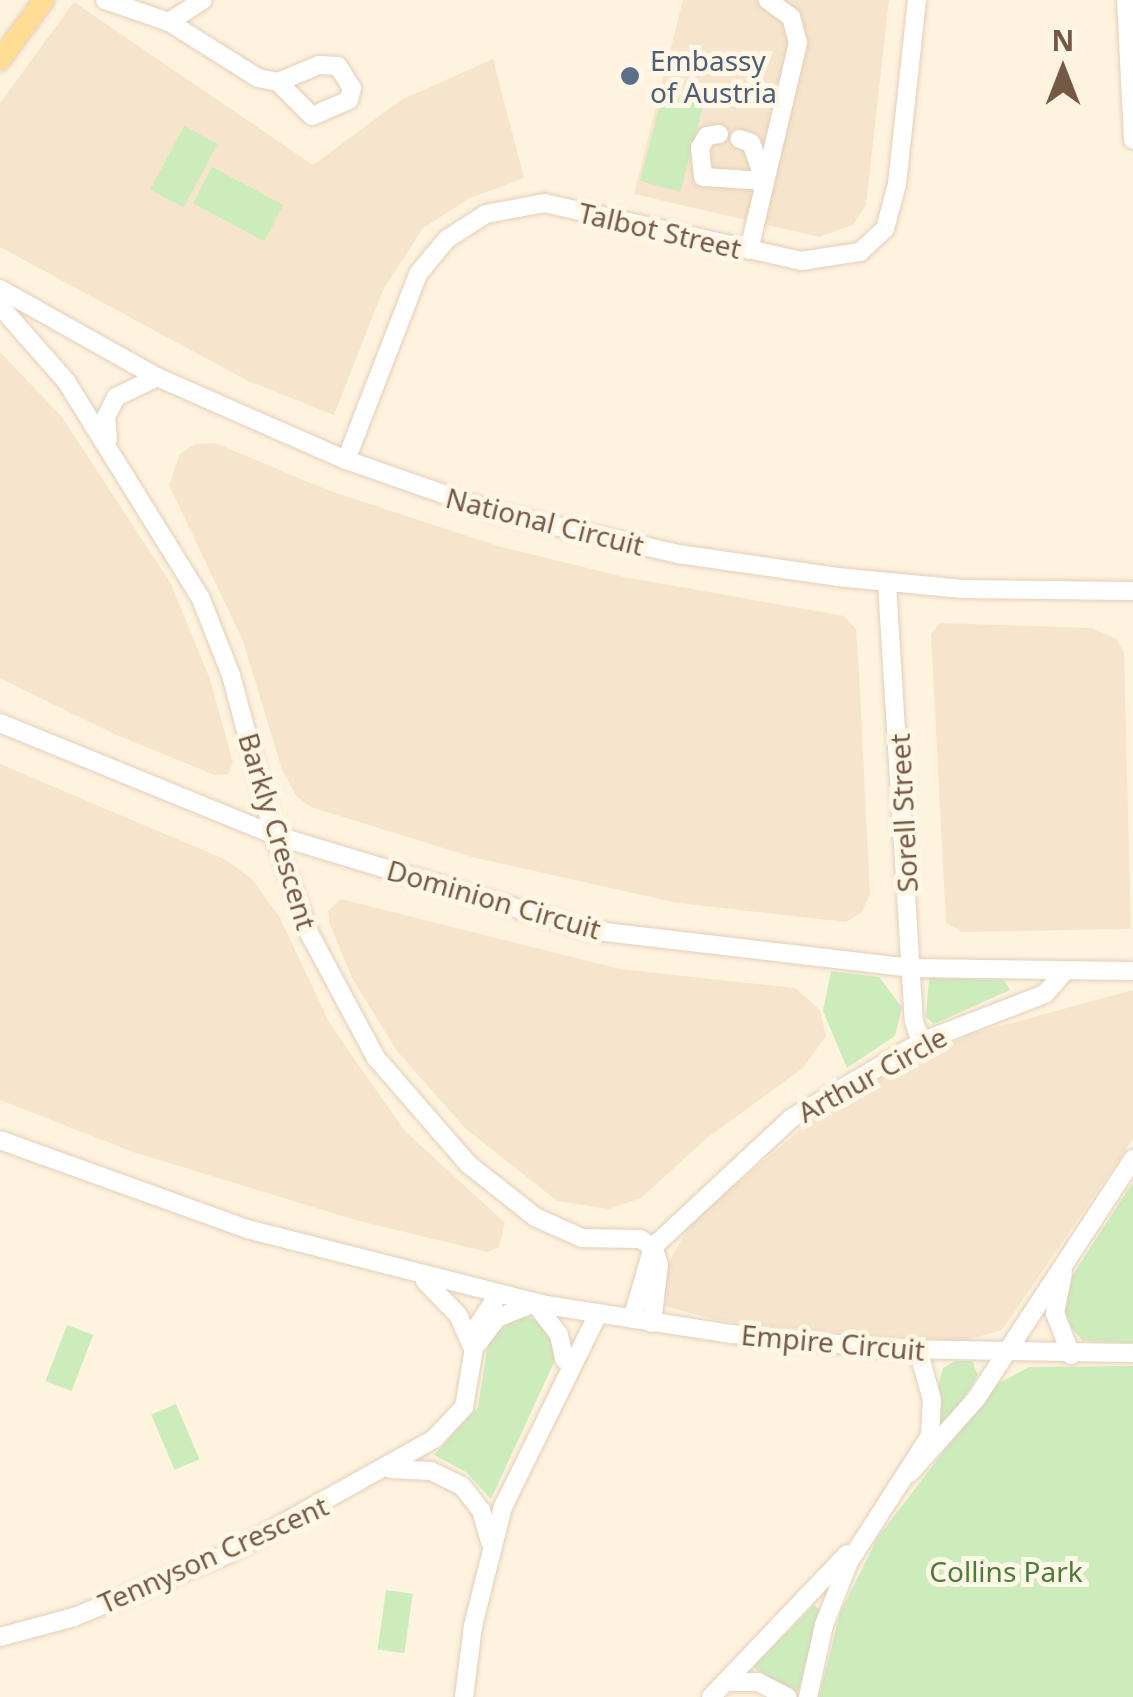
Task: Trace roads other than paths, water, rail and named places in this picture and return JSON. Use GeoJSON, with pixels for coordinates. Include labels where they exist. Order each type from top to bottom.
{"type":"FeatureCollection","features":[{"type":"Feature","properties":{"kind":"main road"},"geometry":{"type":"LineString","coordinates":[[0,60],[44,0]]}},
{"type":"Feature","properties":{"kind":"street"},"geometry":{"type":"LineString","coordinates":[[106,0],[169,22],[258,78],[278,82]]}},
{"type":"Feature","properties":{"kind":"street"},"geometry":{"type":"LineString","coordinates":[[169,22],[203,0]]}},
{"type":"Feature","properties":{"kind":"street"},"geometry":{"type":"LineString","coordinates":[[749,250],[798,43],[791,16],[768,0]]}},
{"type":"Feature","properties":{"kind":"street","name":"Talbot Street"},"geometry":{"type":"LineString","coordinates":[[346,460],[418,274],[470,222],[544,203],[749,250],[831,262],[860,252],[886,229],[897,184],[918,0]]}},
{"type":"Feature","properties":{"kind":"street"},"geometry":{"type":"LineString","coordinates":[[1126,0],[1133,140]]}},
{"type":"Feature","properties":{"kind":"street"},"geometry":{"type":"LineString","coordinates":[[719,134],[707,136],[700,148],[703,177],[765,182]]}},
{"type":"Feature","properties":{"kind":"street"},"geometry":{"type":"LineString","coordinates":[[740,138],[751,143],[765,182]]}},
{"type":"Feature","properties":{"kind":"street","name":"National Circuit"},"geometry":{"type":"LineString","coordinates":[[0,288],[157,377],[346,460],[582,534],[887,583],[1133,591]]}},
{"type":"Feature","properties":{"kind":"street","name":"Barkly Crescent"},"geometry":{"type":"LineString","coordinates":[[0,306],[66,381],[201,598],[224,652],[274,835],[326,970],[408,1102],[468,1164],[550,1227],[591,1240],[640,1239],[653,1247]]}},
{"type":"Feature","properties":{"kind":"street"},"geometry":{"type":"LineString","coordinates":[[109,445],[106,417],[116,397],[157,377]]}},
{"type":"Feature","properties":{"kind":"street","name":"Sorell Street"},"geometry":{"type":"LineString","coordinates":[[887,583],[910,968],[921,1042]]}},
{"type":"Feature","properties":{"kind":"street","name":"Dominion Circuit"},"geometry":{"type":"LineString","coordinates":[[0,723],[274,835],[588,930],[910,968],[1064,973],[1132,970]]}},
{"type":"Feature","properties":{"kind":"street","name":"Arthur Circle"},"geometry":{"type":"LineString","coordinates":[[653,1247],[792,1118],[921,1042],[1045,994],[1064,973]]}},
{"type":"Feature","properties":{"kind":"street","name":"Empire Circuit"},"geometry":{"type":"LineString","coordinates":[[0,1140],[139,1194],[422,1278],[535,1303],[652,1323],[918,1350],[1133,1353]]}},
{"type":"Feature","properties":{"kind":"street"},"geometry":{"type":"LineString","coordinates":[[711,1697],[872,1523],[910,1473],[971,1406],[1038,1297],[1063,1272],[1133,1159]]}},
{"type":"Feature","properties":{"kind":"street"},"geometry":{"type":"LineString","coordinates":[[632,1319],[653,1247]]}},
{"type":"Feature","properties":{"kind":"street"},"geometry":{"type":"LineString","coordinates":[[652,1323],[658,1264],[653,1247]]}},
{"type":"Feature","properties":{"kind":"street"},"geometry":{"type":"LineString","coordinates":[[1063,1272],[1055,1314],[1071,1355]]}},
{"type":"Feature","properties":{"kind":"street"},"geometry":{"type":"LineString","coordinates":[[422,1278],[458,1316],[475,1353]]}},
{"type":"Feature","properties":{"kind":"street","name":"Tennyson Crescent"},"geometry":{"type":"LineString","coordinates":[[0,1637],[74,1617],[230,1554],[389,1469],[460,1415],[473,1385],[480,1320],[498,1296]]}},
{"type":"Feature","properties":{"kind":"street"},"geometry":{"type":"LineString","coordinates":[[535,1303],[560,1335],[564,1359]]}},
{"type":"Feature","properties":{"kind":"street","name":"Tennyson Crescent"},"geometry":{"type":"LineString","coordinates":[[475,1353],[493,1322],[535,1303]]}},
{"type":"Feature","properties":{"kind":"street"},"geometry":{"type":"LineString","coordinates":[[559,1382],[574,1310]]}},
{"type":"Feature","properties":{"kind":"street"},"geometry":{"type":"LineString","coordinates":[[464,1697],[491,1547],[559,1382],[598,1314]]}},
{"type":"Feature","properties":{"kind":"street"},"geometry":{"type":"LineString","coordinates":[[910,1473],[933,1414],[918,1350]]}},
{"type":"Feature","properties":{"kind":"street"},"geometry":{"type":"LineString","coordinates":[[389,1469],[431,1470],[462,1486],[481,1510],[491,1547]]}},
{"type":"Feature","properties":{"kind":"street"},"geometry":{"type":"LineString","coordinates":[[808,1697],[831,1605],[872,1523]]}},
{"type":"Feature","properties":{"kind":"street"},"geometry":{"type":"LineString","coordinates":[[727,1682],[758,1682],[787,1697]]}},
{"type":"Feature","properties":{"kind":"place","name":"Embassy of Austria"},"geometry":{"type":"Point","coordinates":[630,76]}},
{"type":"Feature","properties":{"kind":"park label","name":"Collins Park"},"geometry":{"type":"Point","coordinates":[1006,1571]}}]}
